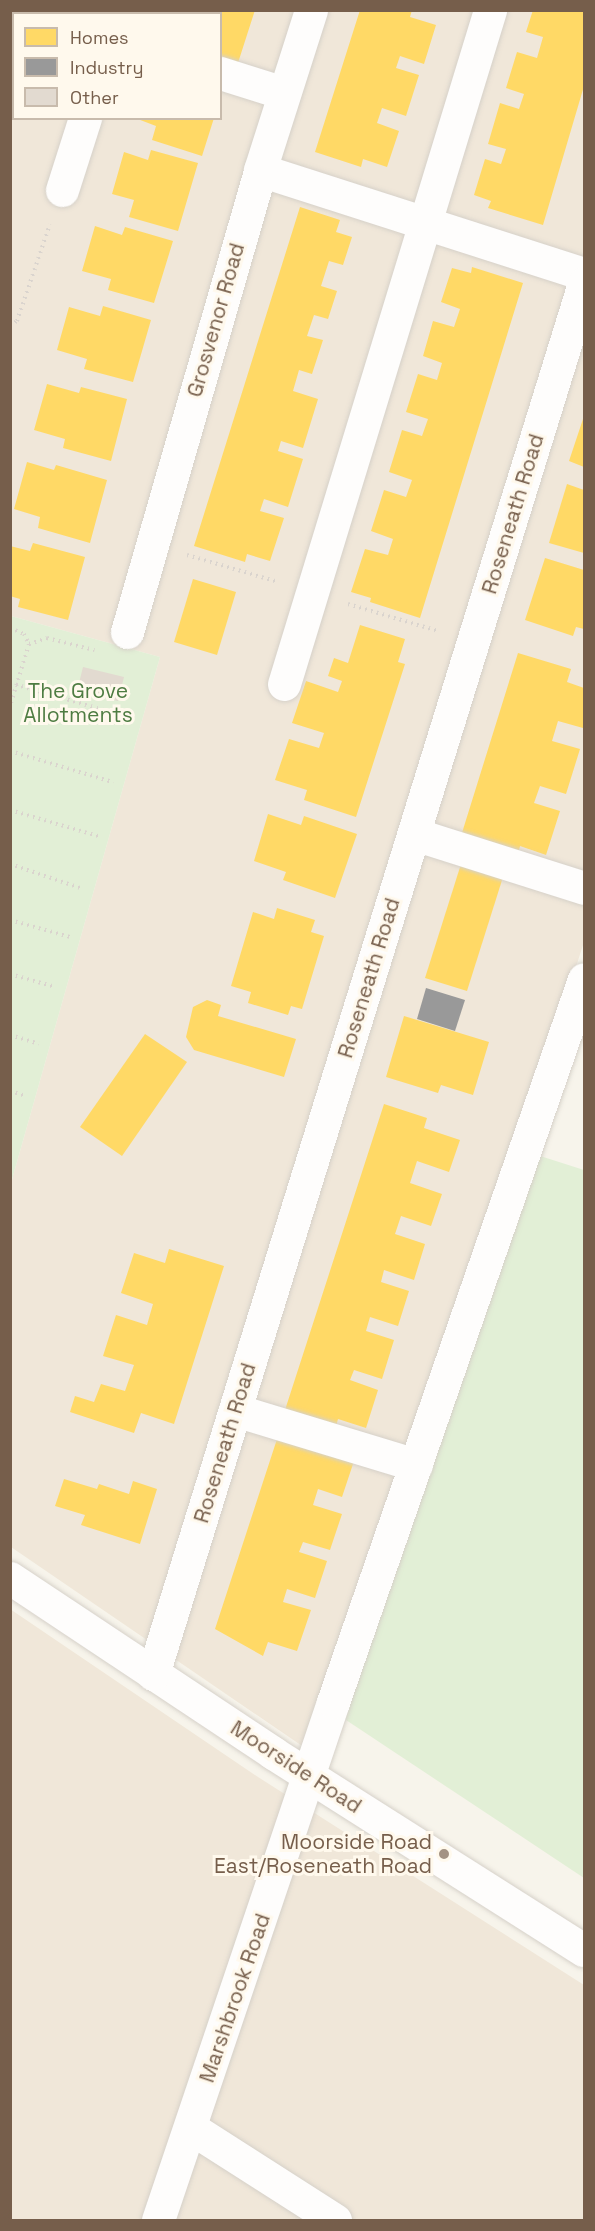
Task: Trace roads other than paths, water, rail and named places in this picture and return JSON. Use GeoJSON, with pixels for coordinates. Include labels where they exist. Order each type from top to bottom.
{"type":"FeatureCollection","features":[{"type":"Feature","properties":{"kind":"street","name":"Grosvenor Road"},"geometry":{"type":"LineString","coordinates":[[127,632],[260,170],[311,10]]}},
{"type":"Feature","properties":{"kind":"street"},"geometry":{"type":"LineString","coordinates":[[284,684],[490,10]]}},
{"type":"Feature","properties":{"kind":"street"},"geometry":{"type":"LineString","coordinates":[[222,74],[284,93]]}},
{"type":"Feature","properties":{"kind":"street"},"geometry":{"type":"LineString","coordinates":[[62,190],[84,120]]}},
{"type":"Feature","properties":{"kind":"street"},"geometry":{"type":"LineString","coordinates":[[260,170],[585,274]]}},
{"type":"Feature","properties":{"kind":"street","name":"Roseneath Road"},"geometry":{"type":"LineString","coordinates":[[153,1674],[585,283]]}},
{"type":"Feature","properties":{"kind":"street"},"geometry":{"type":"LineString","coordinates":[[414,834],[585,888]]}},
{"type":"Feature","properties":{"kind":"street","name":"Marshbrook Road"},"geometry":{"type":"LineString","coordinates":[[158,2220],[585,979]]}},
{"type":"Feature","properties":{"kind":"street"},"geometry":{"type":"LineString","coordinates":[[235,1410],[416,1465]]}},
{"type":"Feature","properties":{"kind":"street","name":"Moorside Road"},"geometry":{"type":"LineString","coordinates":[[10,1578],[309,1776],[585,1950]]}},
{"type":"Feature","properties":{"kind":"street"},"geometry":{"type":"LineString","coordinates":[[191,2128],[335,2220]]}},
{"type":"Feature","properties":{"kind":"place","name":"Moorside Road East/Roseneath Road"},"geometry":{"type":"Point","coordinates":[444,1854]}},
{"type":"Feature","properties":{"kind":"park label","name":"The Grove Allotments"},"geometry":{"type":"Point","coordinates":[78,703]}}]}
